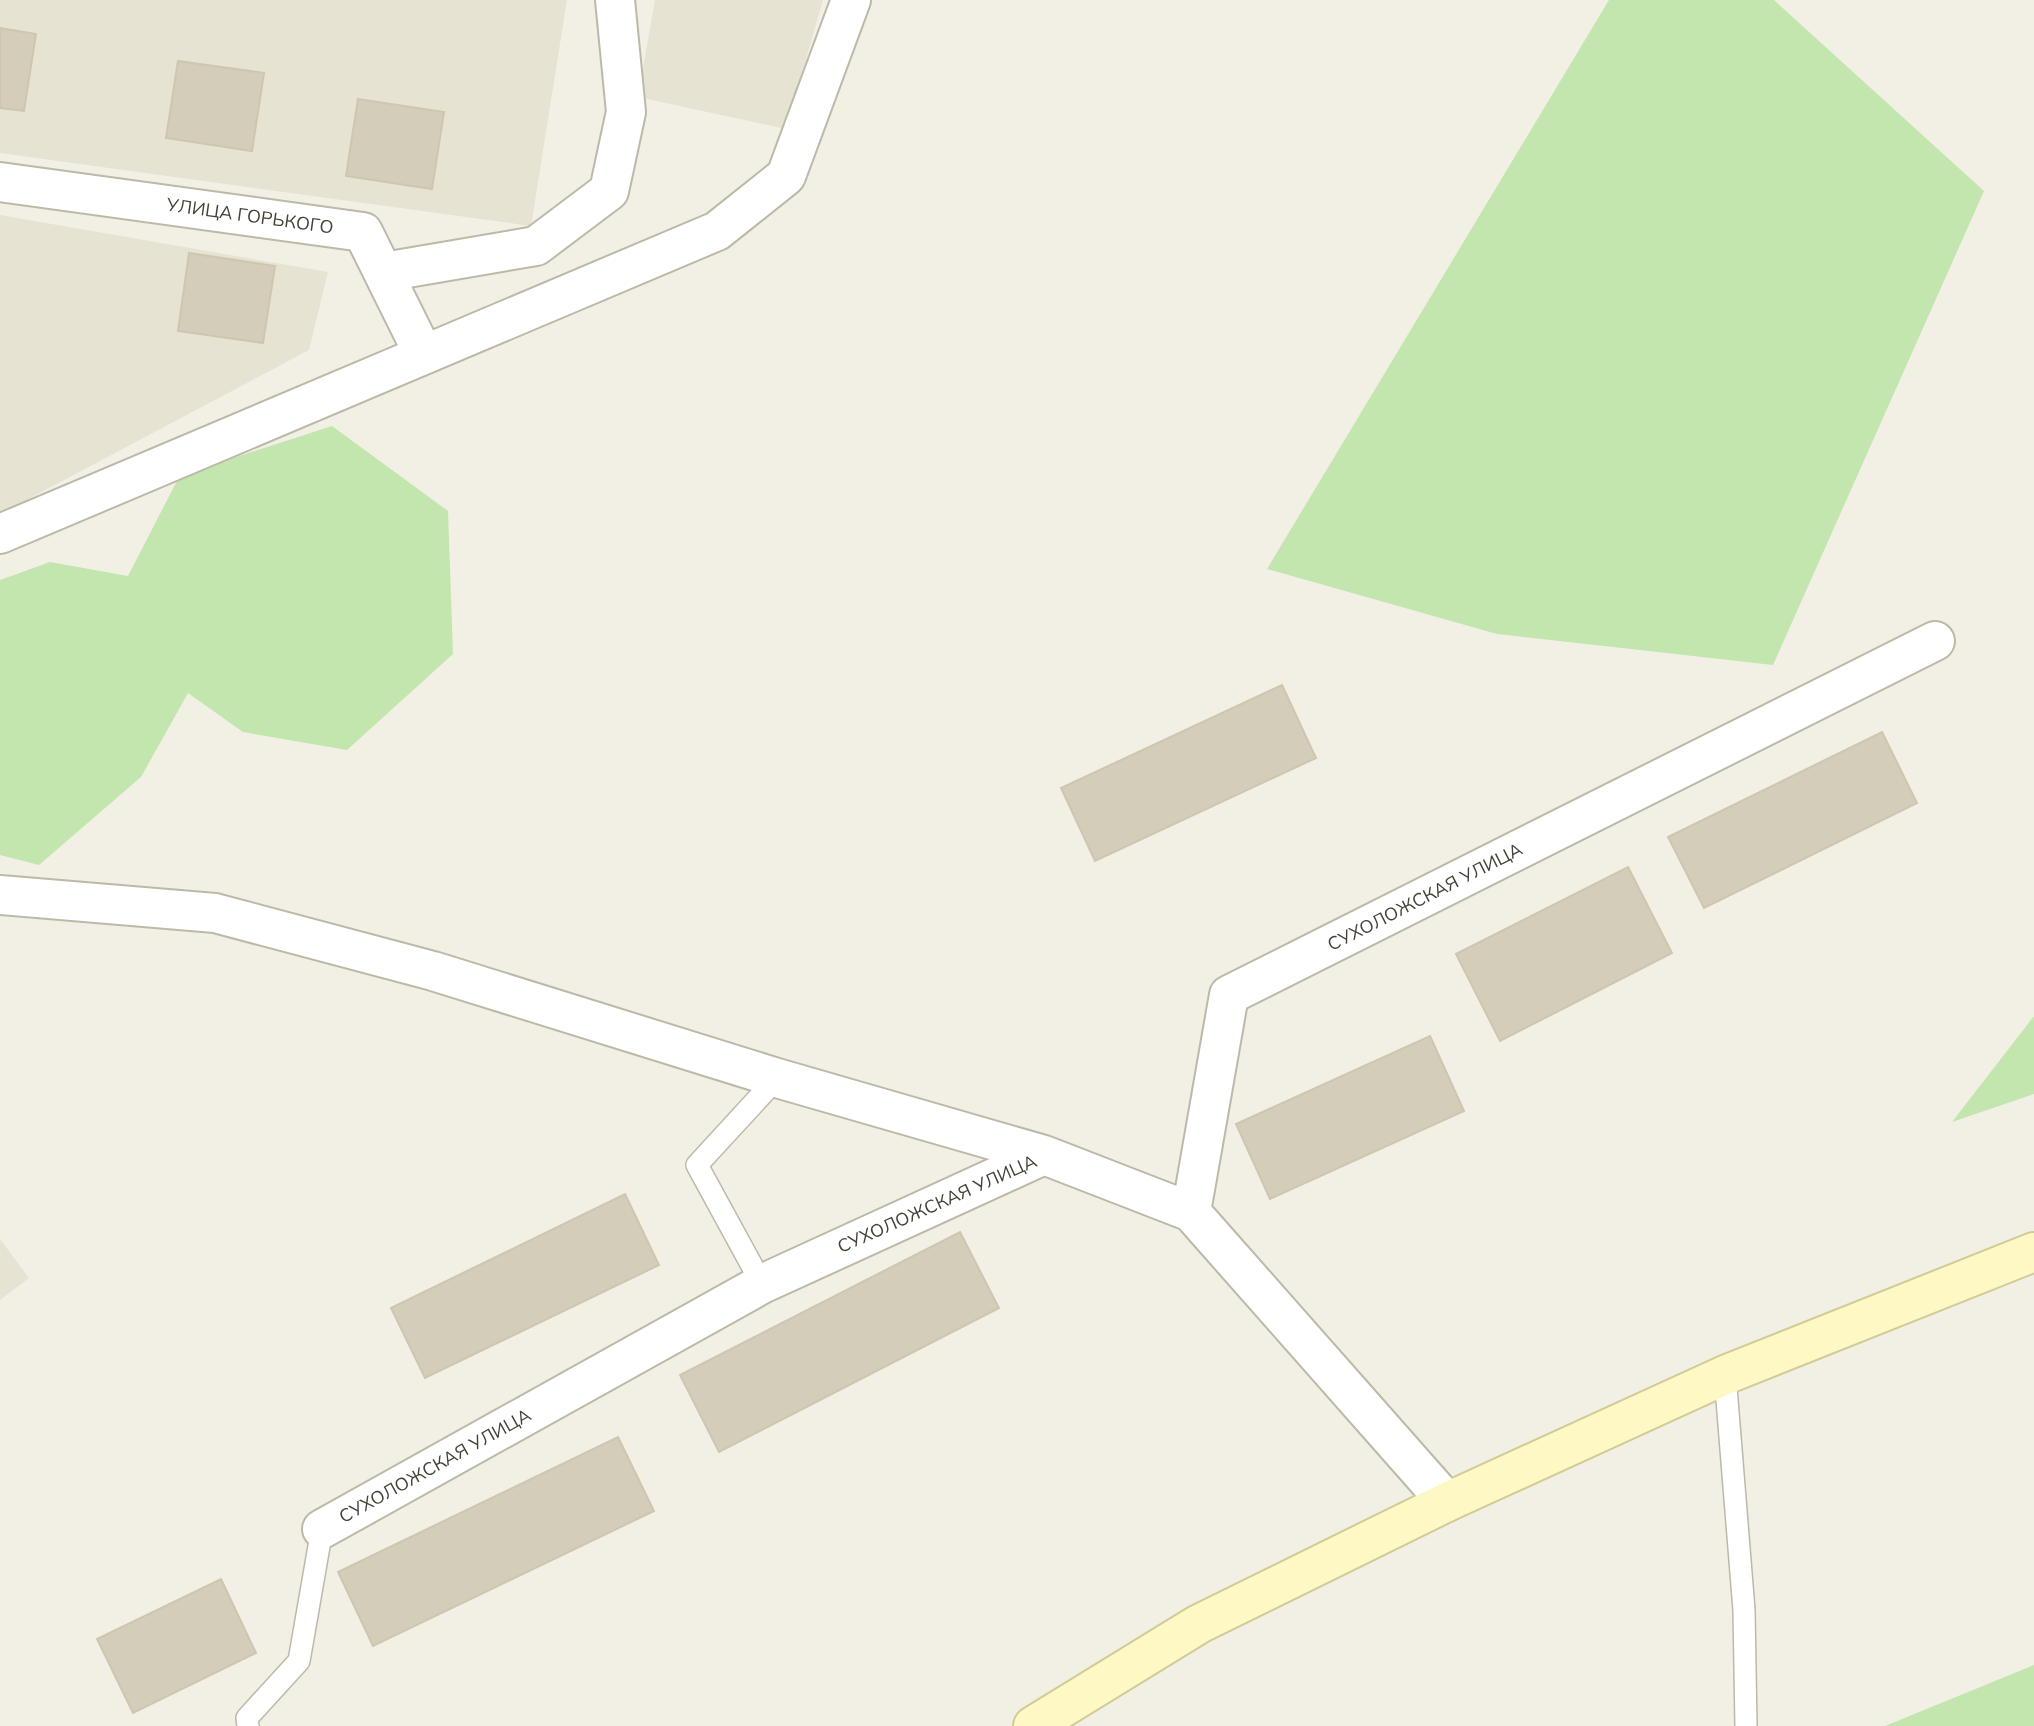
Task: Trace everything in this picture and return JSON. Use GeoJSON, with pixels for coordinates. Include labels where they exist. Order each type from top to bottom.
{"type":"FeatureCollection","features":[{"type":"Feature","properties":{"kind":"main road"},"geometry":{"type":"LineString","coordinates":[[1033,1726],[1199,1624],[1447,1502],[1725,1375],[2034,1252]]}},
{"type":"Feature","properties":{"kind":"street"},"geometry":{"type":"LineString","coordinates":[[384,272],[536,246],[608,191],[626,112],[615,0]]}},
{"type":"Feature","properties":{"kind":"street"},"geometry":{"type":"LineString","coordinates":[[0,534],[717,231],[786,176],[851,0]]}},
{"type":"Feature","properties":{"kind":"street","name":"УЛИЦА ГОРЬКОГО"},"geometry":{"type":"LineString","coordinates":[[0,181],[363,232],[424,355]]}},
{"type":"Feature","properties":{"kind":"street","name":"СУХОЛОЖСКАЯ УЛИЦА"},"geometry":{"type":"LineString","coordinates":[[322,1529],[762,1284],[1044,1155],[1191,1212],[1229,995],[1935,641]]}},
{"type":"Feature","properties":{"kind":"street"},"geometry":{"type":"LineString","coordinates":[[0,895],[215,913],[433,971],[777,1078],[1044,1155]]}},
{"type":"Feature","properties":{"kind":"street"},"geometry":{"type":"LineString","coordinates":[[1191,1212],[1447,1502]]}},
{"type":"Feature","properties":{"kind":"lane"},"geometry":{"type":"LineString","coordinates":[[762,1284],[697,1165],[777,1078]]}},
{"type":"Feature","properties":{"kind":"lane"},"geometry":{"type":"LineString","coordinates":[[1725,1375],[1744,1610],[1746,1726]]}},
{"type":"Feature","properties":{"kind":"lane"},"geometry":{"type":"LineString","coordinates":[[248,1726],[247,1718],[299,1661],[322,1529]]}},
{"type":"Feature","properties":{"kind":"shaded area"},"geometry":{"type":"Polygon","coordinates":[[[0,0],[567,0],[531,226],[0,153],[0,0]]]}},
{"type":"Feature","properties":{"kind":"shaded area"},"geometry":{"type":"Polygon","coordinates":[[[655,0],[823,0],[786,129],[638,97],[655,0]]]}},
{"type":"Feature","properties":{"kind":"shaded area"},"geometry":{"type":"Polygon","coordinates":[[[0,215],[328,272],[309,350],[0,514],[0,215]]]}},
{"type":"Feature","properties":{"kind":"shaded area"},"geometry":{"type":"Polygon","coordinates":[[[0,1239],[29,1278],[0,1300],[0,1239]]]}},
{"type":"Feature","properties":{"kind":"green space"},"geometry":{"type":"Polygon","coordinates":[[[1609,0],[1774,0],[1984,191],[1773,665],[1497,634],[1267,569],[1609,0]]]}},
{"type":"Feature","properties":{"kind":"green space"},"geometry":{"type":"Polygon","coordinates":[[[332,426],[448,511],[453,654],[347,750],[243,732],[188,693],[141,777],[39,865],[0,855],[0,580],[50,562],[128,576],[180,475],[332,426]]]}},
{"type":"Feature","properties":{"kind":"green space"},"geometry":{"type":"Polygon","coordinates":[[[2034,1016],[2034,1094],[1952,1122],[2034,1016]]]}},
{"type":"Feature","properties":{"kind":"green space"},"geometry":{"type":"Polygon","coordinates":[[[2034,1665],[2034,1726],[1885,1726],[2034,1665]]]}},
{"type":"Feature","properties":{"kind":"building"},"geometry":{"type":"Polygon","coordinates":[[[0,28],[36,34],[24,111],[0,108],[0,28]]]}},
{"type":"Feature","properties":{"kind":"building"},"geometry":{"type":"Polygon","coordinates":[[[178,61],[264,73],[252,151],[166,138],[178,61]]]}},
{"type":"Feature","properties":{"kind":"building"},"geometry":{"type":"Polygon","coordinates":[[[358,99],[444,112],[432,189],[346,176],[358,99]]]}},
{"type":"Feature","properties":{"kind":"building"},"geometry":{"type":"Polygon","coordinates":[[[189,253],[275,266],[263,343],[178,331],[189,253]]]}},
{"type":"Feature","properties":{"kind":"building"},"geometry":{"type":"Polygon","coordinates":[[[1282,685],[1316,758],[1095,861],[1061,788],[1282,685]]]}},
{"type":"Feature","properties":{"kind":"building"},"geometry":{"type":"Polygon","coordinates":[[[1882,732],[1917,803],[1704,908],[1668,837],[1882,732]]]}},
{"type":"Feature","properties":{"kind":"building"},"geometry":{"type":"Polygon","coordinates":[[[1628,867],[1672,953],[1500,1041],[1456,954],[1628,867]]]}},
{"type":"Feature","properties":{"kind":"building"},"geometry":{"type":"Polygon","coordinates":[[[1430,1036],[1464,1111],[1270,1199],[1236,1124],[1430,1036]]]}},
{"type":"Feature","properties":{"kind":"building"},"geometry":{"type":"Polygon","coordinates":[[[625,1194],[659,1265],[425,1378],[391,1308],[625,1194]]]}},
{"type":"Feature","properties":{"kind":"building"},"geometry":{"type":"Polygon","coordinates":[[[960,1232],[999,1308],[719,1452],[680,1375],[960,1232]]]}},
{"type":"Feature","properties":{"kind":"building"},"geometry":{"type":"Polygon","coordinates":[[[618,1437],[654,1511],[373,1646],[338,1572],[618,1437]]]}},
{"type":"Feature","properties":{"kind":"building"},"geometry":{"type":"Polygon","coordinates":[[[221,1579],[256,1653],[133,1713],[97,1639],[221,1579]]]}}]}
